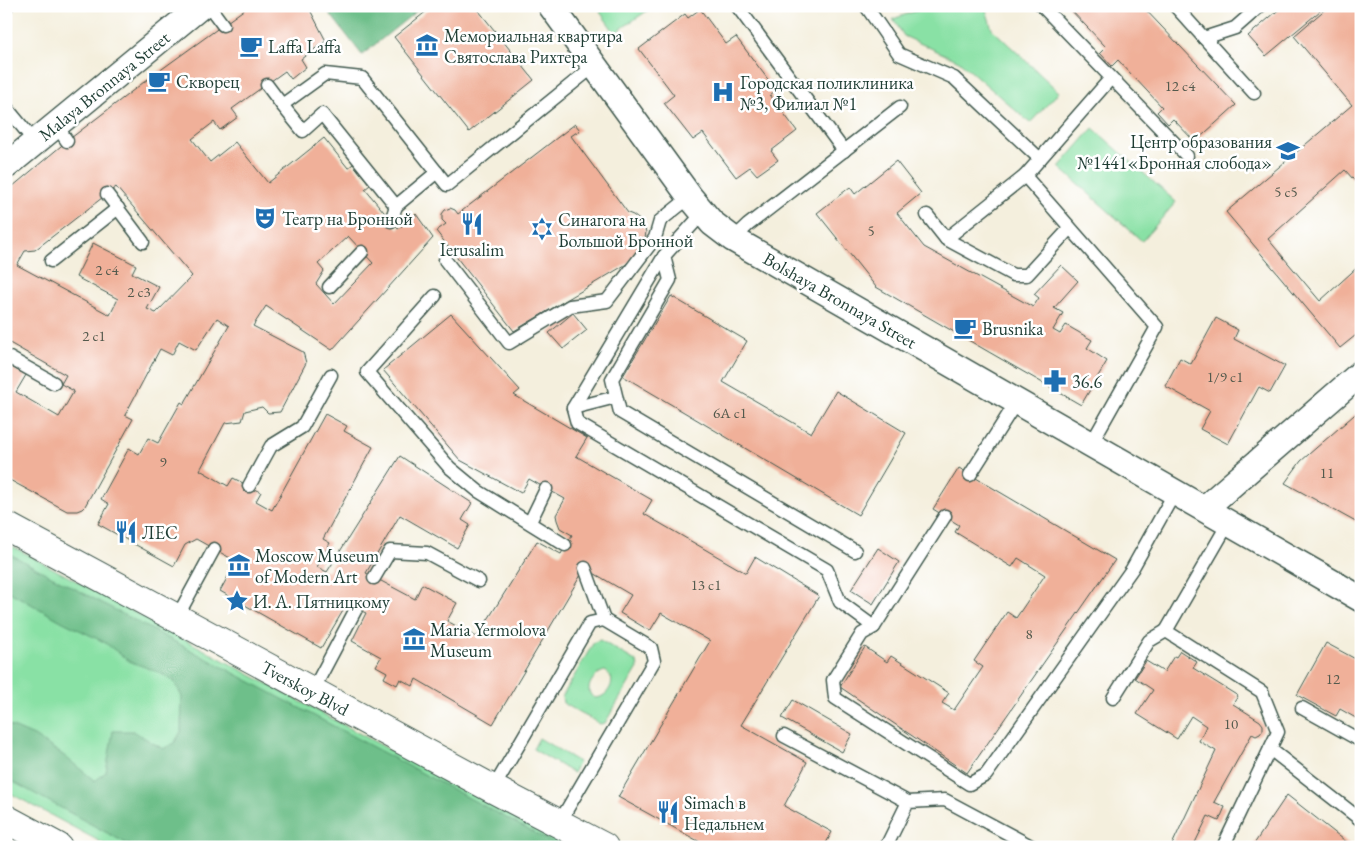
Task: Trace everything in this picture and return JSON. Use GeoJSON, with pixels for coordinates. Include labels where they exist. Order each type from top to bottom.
{"type":"FeatureCollection","features":[{"type":"Feature","properties":{"kind":"main road","name":"Tverskoy Blvd"},"geometry":{"type":"LineString","coordinates":[[6,526],[176,619],[604,847]]}},
{"type":"Feature","properties":{"kind":"main road"},"geometry":{"type":"LineString","coordinates":[[6,819],[58,847]]}},
{"type":"Feature","properties":{"kind":"street","name":"Malaya Bronnaya Street"},"geometry":{"type":"LineString","coordinates":[[6,166],[35,142],[62,133],[201,6]]}},
{"type":"Feature","properties":{"kind":"street","name":"Bolshaya Bronnaya Street"},"geometry":{"type":"LineString","coordinates":[[551,6],[696,205],[712,223],[733,239],[1361,599]]}},
{"type":"Feature","properties":{"kind":"street"},"geometry":{"type":"LineString","coordinates":[[1205,508],[1361,373]]}},
{"type":"Feature","properties":{"kind":"lane"},"geometry":{"type":"LineString","coordinates":[[209,6],[223,25]]}},
{"type":"Feature","properties":{"kind":"lane"},"geometry":{"type":"LineString","coordinates":[[737,6],[844,151]]}},
{"type":"Feature","properties":{"kind":"lane"},"geometry":{"type":"LineString","coordinates":[[866,6],[900,54],[954,78],[1040,159]]}},
{"type":"Feature","properties":{"kind":"lane"},"geometry":{"type":"LineString","coordinates":[[1042,6],[1187,156]]}},
{"type":"Feature","properties":{"kind":"lane"},"geometry":{"type":"LineString","coordinates":[[1175,6],[1254,92]]}},
{"type":"Feature","properties":{"kind":"lane"},"geometry":{"type":"LineString","coordinates":[[1204,38],[1235,28],[1260,6]]}},
{"type":"Feature","properties":{"kind":"lane"},"geometry":{"type":"LineString","coordinates":[[282,105],[325,74],[362,78],[447,185],[594,66]]}},
{"type":"Feature","properties":{"kind":"lane"},"geometry":{"type":"LineString","coordinates":[[946,239],[1025,176],[1111,78]]}},
{"type":"Feature","properties":{"kind":"lane"},"geometry":{"type":"LineString","coordinates":[[267,84],[302,130],[322,114],[396,206]]}},
{"type":"Feature","properties":{"kind":"lane"},"geometry":{"type":"LineString","coordinates":[[6,107],[35,142]]}},
{"type":"Feature","properties":{"kind":"lane"},"geometry":{"type":"LineString","coordinates":[[733,239],[748,225],[900,107]]}},
{"type":"Feature","properties":{"kind":"lane"},"geometry":{"type":"LineString","coordinates":[[391,221],[396,206],[437,172]]}},
{"type":"Feature","properties":{"kind":"lane"},"geometry":{"type":"LineString","coordinates":[[1025,176],[1157,327],[1091,444]]}},
{"type":"Feature","properties":{"kind":"lane"},"geometry":{"type":"LineString","coordinates":[[107,194],[143,242]]}},
{"type":"Feature","properties":{"kind":"lane"},"geometry":{"type":"LineString","coordinates":[[696,205],[573,408],[575,426],[827,570],[840,602],[874,627]]}},
{"type":"Feature","properties":{"kind":"lane"},"geometry":{"type":"LineString","coordinates":[[445,260],[509,343],[570,306],[607,301],[654,238],[660,221],[696,205]]}},
{"type":"Feature","properties":{"kind":"lane"},"geometry":{"type":"LineString","coordinates":[[51,261],[118,208]]}},
{"type":"Feature","properties":{"kind":"lane"},"geometry":{"type":"LineString","coordinates":[[927,215],[946,239],[1013,275],[1027,275],[1070,228]]}},
{"type":"Feature","properties":{"kind":"lane"},"geometry":{"type":"LineString","coordinates":[[329,287],[362,252]]}},
{"type":"Feature","properties":{"kind":"lane"},"geometry":{"type":"LineString","coordinates":[[664,256],[670,280],[612,380],[620,412],[856,551]]}},
{"type":"Feature","properties":{"kind":"lane"},"geometry":{"type":"LineString","coordinates":[[435,296],[367,372],[449,467],[478,492],[565,545]]}},
{"type":"Feature","properties":{"kind":"lane"},"geometry":{"type":"LineString","coordinates":[[6,356],[54,383]]}},
{"type":"Feature","properties":{"kind":"lane"},"geometry":{"type":"LineString","coordinates":[[249,486],[271,446],[302,427],[331,375]]}},
{"type":"Feature","properties":{"kind":"lane"},"geometry":{"type":"LineString","coordinates":[[573,408],[616,397]]}},
{"type":"Feature","properties":{"kind":"lane"},"geometry":{"type":"LineString","coordinates":[[970,475],[1017,401]]}},
{"type":"Feature","properties":{"kind":"lane"},"geometry":{"type":"LineString","coordinates":[[530,522],[546,489]]}},
{"type":"Feature","properties":{"kind":"lane"},"geometry":{"type":"LineString","coordinates":[[945,516],[874,627],[862,634],[833,680],[835,698],[969,784],[986,775],[1132,570],[1175,492]]}},
{"type":"Feature","properties":{"kind":"lane"},"geometry":{"type":"LineString","coordinates":[[1113,698],[1149,641],[1166,631],[1229,522]]}},
{"type":"Feature","properties":{"kind":"lane"},"geometry":{"type":"LineString","coordinates":[[176,619],[214,549]]}},
{"type":"Feature","properties":{"kind":"lane"},"geometry":{"type":"LineString","coordinates":[[374,578],[390,551],[427,553],[479,581]]}},
{"type":"Feature","properties":{"kind":"lane"},"geometry":{"type":"LineString","coordinates":[[559,824],[654,661],[651,648],[604,620],[585,568]]}},
{"type":"Feature","properties":{"kind":"lane"},"geometry":{"type":"LineString","coordinates":[[312,692],[356,608]]}},
{"type":"Feature","properties":{"kind":"lane"},"geometry":{"type":"LineString","coordinates":[[493,789],[590,623],[604,620]]}},
{"type":"Feature","properties":{"kind":"lane"},"geometry":{"type":"LineString","coordinates":[[1166,631],[1262,692],[1278,732],[1223,847]]}},
{"type":"Feature","properties":{"kind":"lane"},"geometry":{"type":"LineString","coordinates":[[1302,708],[1361,741]]}},
{"type":"Feature","properties":{"kind":"lane"},"geometry":{"type":"LineString","coordinates":[[784,736],[908,802],[945,800],[1033,847]]}},
{"type":"Feature","properties":{"kind":"lane"},"geometry":{"type":"LineString","coordinates":[[1270,749],[1361,820]]}},
{"type":"Feature","properties":{"kind":"lane"},"geometry":{"type":"LineString","coordinates":[[886,847],[908,802]]}},
{"type":"Feature","properties":{"kind":"green space"},"geometry":{"type":"Polygon","coordinates":[[[324,6],[423,6],[362,55],[324,6]]]}},
{"type":"Feature","properties":{"kind":"green space"},"geometry":{"type":"Polygon","coordinates":[[[608,6],[654,6],[615,33],[600,12],[608,6]]]}},
{"type":"Feature","properties":{"kind":"green space"},"geometry":{"type":"Polygon","coordinates":[[[930,6],[985,6],[992,29],[1059,92],[1030,123],[959,61],[904,36],[893,19],[930,6]]]}},
{"type":"Feature","properties":{"kind":"green space"},"geometry":{"type":"Polygon","coordinates":[[[1093,128],[1176,202],[1142,241],[1059,167],[1093,128]]]}},
{"type":"Feature","properties":{"kind":"green space"},"geometry":{"type":"Polygon","coordinates":[[[6,543],[570,847],[110,847],[6,791],[6,543]]]}},
{"type":"Feature","properties":{"kind":"green space"},"geometry":{"type":"Polygon","coordinates":[[[6,552],[561,847],[133,847],[6,778],[6,724],[34,736],[63,755],[95,781],[106,772],[113,731],[133,731],[163,749],[174,743],[181,732],[182,697],[174,681],[158,672],[129,661],[104,642],[63,622],[6,590],[6,552]]]}},
{"type":"Feature","properties":{"kind":"green space"},"geometry":{"type":"Polygon","coordinates":[[[600,640],[637,662],[638,668],[605,723],[600,724],[563,703],[562,697],[594,642],[600,640]],[[605,671],[592,680],[589,688],[591,695],[595,698],[600,697],[608,691],[612,681],[610,675],[605,671]]]}},
{"type":"Feature","properties":{"kind":"green space"},"geometry":{"type":"Polygon","coordinates":[[[539,738],[579,762],[573,773],[533,749],[539,738]]]}},
{"type":"Feature","properties":{"kind":"building"},"geometry":{"type":"Polygon","coordinates":[[[249,6],[308,6],[326,41],[301,59],[306,67],[291,79],[285,71],[232,109],[238,117],[220,130],[214,122],[192,139],[210,162],[235,142],[268,183],[324,138],[348,168],[353,164],[370,185],[365,189],[398,229],[416,214],[433,238],[332,350],[266,306],[253,326],[303,352],[306,363],[280,412],[268,413],[262,407],[245,411],[242,421],[225,423],[200,470],[228,486],[233,478],[261,492],[256,501],[272,510],[325,414],[347,426],[344,431],[373,447],[323,539],[330,543],[317,567],[327,572],[400,456],[472,503],[462,520],[470,525],[457,548],[400,515],[366,573],[415,599],[422,584],[457,603],[447,621],[477,637],[537,541],[561,554],[572,535],[560,528],[556,515],[565,499],[529,479],[521,493],[460,460],[383,370],[451,314],[520,390],[514,395],[587,438],[576,456],[652,500],[644,514],[746,573],[755,557],[819,596],[741,725],[807,762],[784,806],[832,832],[824,847],[709,847],[618,797],[710,641],[661,613],[650,631],[620,613],[631,595],[585,568],[493,724],[416,679],[413,686],[400,679],[397,685],[384,678],[387,672],[376,666],[381,657],[352,641],[366,613],[347,604],[321,648],[220,591],[231,571],[232,559],[196,539],[185,545],[174,566],[98,524],[109,504],[101,499],[129,448],[139,454],[148,438],[158,443],[181,402],[184,404],[229,326],[217,318],[196,350],[179,341],[172,355],[160,349],[125,415],[133,419],[82,509],[67,511],[6,478],[6,364],[26,375],[16,392],[59,417],[74,391],[61,384],[66,375],[6,341],[6,192],[67,141],[144,82],[249,6]],[[116,187],[35,250],[25,251],[17,265],[110,315],[118,299],[76,277],[93,243],[136,265],[132,273],[159,287],[147,309],[156,313],[192,276],[116,187]],[[348,236],[318,264],[324,271],[316,284],[334,304],[373,263],[348,236]]]}},
{"type":"Feature","properties":{"kind":"building"},"geometry":{"type":"Polygon","coordinates":[[[433,6],[475,6],[534,80],[469,132],[394,37],[433,6]]]}},
{"type":"Feature","properties":{"kind":"building"},"geometry":{"type":"Polygon","coordinates":[[[1067,6],[1142,6],[1236,105],[1195,142],[1173,119],[1168,124],[1157,112],[1162,107],[1118,60],[1112,66],[1100,53],[1106,47],[1067,6]]]}},
{"type":"Feature","properties":{"kind":"building"},"geometry":{"type":"Polygon","coordinates":[[[1283,6],[1326,6],[1266,56],[1248,36],[1283,6]]]}},
{"type":"Feature","properties":{"kind":"building"},"geometry":{"type":"Polygon","coordinates":[[[1329,6],[1361,6],[1361,188],[1345,170],[1268,239],[1320,301],[1361,264],[1361,331],[1340,348],[1226,212],[1352,105],[1294,36],[1329,6]]]}},
{"type":"Feature","properties":{"kind":"building","name":"Городская поликлиника №3, Филиал №1"},"geometry":{"type":"Polygon","coordinates":[[[700,9],[726,44],[736,37],[776,90],[770,95],[797,131],[771,151],[778,160],[757,175],[750,167],[736,177],[703,133],[693,140],[664,103],[674,95],[639,49],[685,14],[688,18],[700,9]]]}},
{"type":"Feature","properties":{"kind":"building","name":"Синагога на Большой Бронной"},"geometry":{"type":"Polygon","coordinates":[[[575,124],[580,130],[571,136],[628,213],[642,222],[646,232],[644,245],[634,258],[625,265],[514,331],[436,231],[446,224],[442,220],[442,214],[445,210],[450,208],[458,214],[575,124]]]}},
{"type":"Feature","properties":{"kind":"building"},"geometry":{"type":"Polygon","coordinates":[[[896,161],[921,193],[897,213],[924,247],[1033,307],[1039,298],[1034,294],[1061,265],[1078,281],[1054,308],[1063,313],[1053,330],[1060,334],[1066,325],[1092,340],[1087,348],[1107,361],[1081,405],[876,287],[817,213],[850,187],[855,194],[896,161]]]}},
{"type":"Feature","properties":{"kind":"building"},"geometry":{"type":"Polygon","coordinates":[[[671,296],[747,341],[723,382],[811,433],[836,391],[906,433],[858,515],[623,376],[671,296]]]}},
{"type":"Feature","properties":{"kind":"building"},"geometry":{"type":"Polygon","coordinates":[[[573,313],[587,330],[563,349],[549,333],[573,313]]]}},
{"type":"Feature","properties":{"kind":"building"},"geometry":{"type":"Polygon","coordinates":[[[1216,318],[1238,330],[1234,339],[1285,366],[1270,393],[1259,387],[1228,444],[1200,429],[1210,411],[1165,386],[1180,358],[1191,364],[1216,318]]]}},
{"type":"Feature","properties":{"kind":"building"},"geometry":{"type":"Polygon","coordinates":[[[1361,409],[1361,525],[1285,483],[1301,461],[1361,409]]]}},
{"type":"Feature","properties":{"kind":"building"},"geometry":{"type":"Polygon","coordinates":[[[959,468],[1115,560],[967,773],[840,687],[865,647],[887,662],[891,656],[949,693],[942,703],[954,710],[983,667],[974,661],[1007,612],[1016,618],[1045,575],[1018,558],[1012,567],[955,532],[959,525],[933,509],[959,468]]]}},
{"type":"Feature","properties":{"kind":"building"},"geometry":{"type":"Polygon","coordinates":[[[878,548],[899,562],[873,604],[851,590],[878,548]]]}},
{"type":"Feature","properties":{"kind":"building"},"geometry":{"type":"Polygon","coordinates":[[[1326,643],[1361,662],[1361,721],[1340,709],[1336,716],[1297,695],[1326,643]]]}},
{"type":"Feature","properties":{"kind":"building"},"geometry":{"type":"Polygon","coordinates":[[[1180,651],[1197,662],[1193,668],[1238,696],[1233,704],[1260,721],[1263,725],[1263,730],[1260,734],[1256,736],[1252,734],[1214,802],[1225,807],[1219,821],[1208,816],[1193,847],[1171,847],[1216,751],[1199,741],[1206,726],[1191,716],[1177,739],[1137,714],[1153,690],[1135,678],[1146,661],[1164,672],[1174,656],[1176,657],[1180,651]]]}},
{"type":"Feature","properties":{"kind":"building"},"geometry":{"type":"Polygon","coordinates":[[[793,700],[852,734],[842,752],[782,718],[793,700]]]}},
{"type":"Feature","properties":{"kind":"building"},"geometry":{"type":"Polygon","coordinates":[[[1287,795],[1353,847],[1252,847],[1287,795]]]}},
{"type":"Feature","properties":{"kind":"place","name":"Мемориальная квартира Святослава Рихтера"},"geometry":{"type":"Point","coordinates":[427,45]}},
{"type":"Feature","properties":{"kind":"place","name":"Laffa Laffa"},"geometry":{"type":"Point","coordinates":[251,46]}},
{"type":"Feature","properties":{"kind":"place","name":"Скворец"},"geometry":{"type":"Point","coordinates":[159,81]}},
{"type":"Feature","properties":{"kind":"place","name":"Городская поликлиника №3, Филиал №1"},"geometry":{"type":"Point","coordinates":[723,92]}},
{"type":"Feature","properties":{"kind":"place","name":"Центр образования №1441«Бронная слобода»"},"geometry":{"type":"Point","coordinates":[1288,151]}},
{"type":"Feature","properties":{"kind":"place","name":"Театр на Бронной"},"geometry":{"type":"Point","coordinates":[265,218]}},
{"type":"Feature","properties":{"kind":"place","name":"Ierusalim"},"geometry":{"type":"Point","coordinates":[472,224]}},
{"type":"Feature","properties":{"kind":"place","name":"Синагога на Большой Бронной"},"geometry":{"type":"Point","coordinates":[542,229]}},
{"type":"Feature","properties":{"kind":"place","name":"Brusnika"},"geometry":{"type":"Point","coordinates":[965,328]}},
{"type":"Feature","properties":{"kind":"place","name":"36.6"},"geometry":{"type":"Point","coordinates":[1055,381]}},
{"type":"Feature","properties":{"kind":"place","name":"ЛЕС"},"geometry":{"type":"Point","coordinates":[126,532]}},
{"type":"Feature","properties":{"kind":"place","name":"Moscow Museum of Modern Art"},"geometry":{"type":"Point","coordinates":[239,565]}},
{"type":"Feature","properties":{"kind":"place","name":"И. А. Пятницкому"},"geometry":{"type":"Point","coordinates":[237,601]}},
{"type":"Feature","properties":{"kind":"place","name":"Maria Yermolova Museum"},"geometry":{"type":"Point","coordinates":[414,639]}},
{"type":"Feature","properties":{"kind":"place","name":"Simach в Недальнем"},"geometry":{"type":"Point","coordinates":[668,812]}}]}
